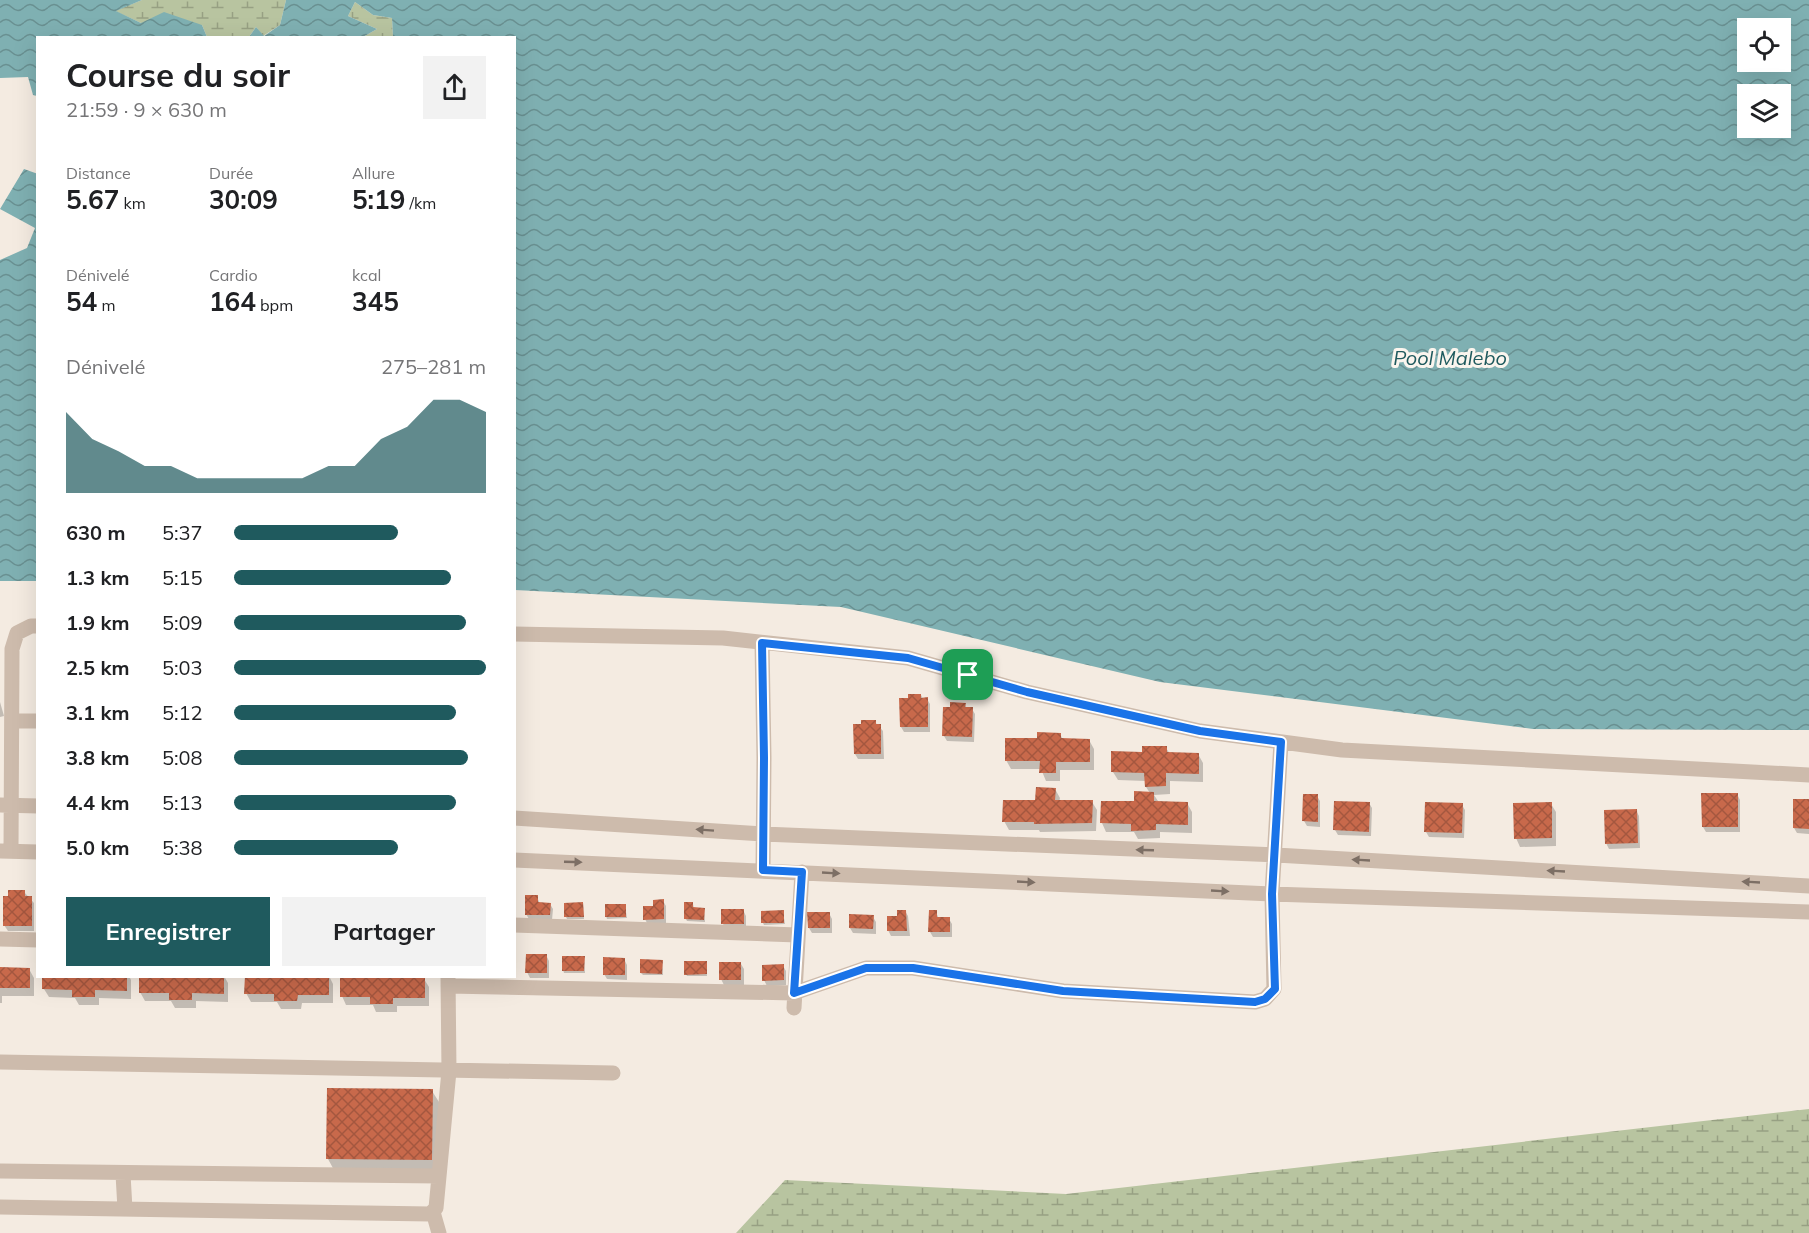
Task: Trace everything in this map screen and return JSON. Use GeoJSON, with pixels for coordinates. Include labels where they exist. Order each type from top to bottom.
{"type":"FeatureCollection","features":[{"type":"Feature","properties":{"kind":"street"},"geometry":{"type":"LineString","coordinates":[[36,626],[17,633],[12,649],[12,720],[6,805],[6,851],[36,852]]}},
{"type":"Feature","properties":{"kind":"street"},"geometry":{"type":"LineString","coordinates":[[516,634],[723,638],[908,658],[1027,692],[1189,729],[1342,750],[1809,775]]}},
{"type":"Feature","properties":{"kind":"street"},"geometry":{"type":"LineString","coordinates":[[762,643],[763,870]]}},
{"type":"Feature","properties":{"kind":"street"},"geometry":{"type":"LineString","coordinates":[[12,720],[36,721]]}},
{"type":"Feature","properties":{"kind":"street"},"geometry":{"type":"LineString","coordinates":[[439,1233],[433,1212],[439,1176],[449,1071],[448,981],[794,1000],[866,968],[913,968],[1063,991],[1255,1002],[1265,999],[1275,989],[1272,894],[1281,742]]}},
{"type":"Feature","properties":{"kind":"street"},"geometry":{"type":"LineString","coordinates":[[6,805],[36,806]]}},
{"type":"Feature","properties":{"kind":"street"},"geometry":{"type":"LineString","coordinates":[[516,818],[763,834],[1276,855],[1809,886]]}},
{"type":"Feature","properties":{"kind":"street"},"geometry":{"type":"LineString","coordinates":[[516,860],[1272,894],[1809,912]]}},
{"type":"Feature","properties":{"kind":"street"},"geometry":{"type":"LineString","coordinates":[[794,1000],[802,872]]}},
{"type":"Feature","properties":{"kind":"street"},"geometry":{"type":"LineString","coordinates":[[516,925],[798,935]]}},
{"type":"Feature","properties":{"kind":"street"},"geometry":{"type":"LineString","coordinates":[[0,939],[36,940]]}},
{"type":"Feature","properties":{"kind":"street"},"geometry":{"type":"LineString","coordinates":[[0,1062],[612,1073]]}},
{"type":"Feature","properties":{"kind":"street"},"geometry":{"type":"LineString","coordinates":[[0,1172],[439,1176]]}},
{"type":"Feature","properties":{"kind":"street"},"geometry":{"type":"LineString","coordinates":[[123,1174],[125,1209]]}},
{"type":"Feature","properties":{"kind":"street"},"geometry":{"type":"LineString","coordinates":[[0,1207],[424,1215],[433,1212]]}},
{"type":"Feature","properties":{"kind":"green space"},"geometry":{"type":"Polygon","coordinates":[[[142,0],[286,0],[280,25],[263,36],[256,27],[250,36],[207,36],[202,25],[141,23],[115,11],[142,0]]]}},
{"type":"Feature","properties":{"kind":"green space"},"geometry":{"type":"Polygon","coordinates":[[[355,2],[373,15],[392,18],[393,36],[365,36],[377,29],[348,16],[355,2]]]}},
{"type":"Feature","properties":{"kind":"green space"},"geometry":{"type":"Polygon","coordinates":[[[1809,1109],[1809,1233],[736,1233],[785,1180],[1066,1194],[1809,1109]]]}},
{"type":"Feature","properties":{"kind":"water"},"geometry":{"type":"Polygon","coordinates":[[[0,0],[142,0],[116,11],[141,23],[164,12],[202,25],[207,36],[36,36],[36,96],[33,95],[28,77],[0,78],[0,0]]]}},
{"type":"Feature","properties":{"kind":"water","name":"Pool Malebo"},"geometry":{"type":"Polygon","coordinates":[[[286,0],[1809,0],[1809,730],[1533,729],[1160,682],[841,607],[516,590],[516,36],[393,36],[392,18],[373,15],[355,2],[348,16],[377,29],[365,36],[264,36],[280,25],[286,0]]]}},
{"type":"Feature","properties":{"kind":"water","name":"Pool Malebo"},"geometry":{"type":"Polygon","coordinates":[[[256,27],[264,36],[250,36],[256,27]]]}},
{"type":"Feature","properties":{"kind":"water"},"geometry":{"type":"Polygon","coordinates":[[[24,169],[36,173],[36,581],[0,581],[0,260],[27,248],[35,228],[0,209],[24,169]]]}},
{"type":"Feature","properties":{"kind":"building"},"geometry":{"type":"Polygon","coordinates":[[[908,694],[921,694],[921,698],[928,697],[928,727],[900,727],[899,698],[908,698],[908,694]]]}},
{"type":"Feature","properties":{"kind":"building"},"geometry":{"type":"Polygon","coordinates":[[[950,702],[966,703],[965,707],[973,707],[972,737],[942,736],[943,707],[950,707],[950,702]]]}},
{"type":"Feature","properties":{"kind":"building"},"geometry":{"type":"Polygon","coordinates":[[[861,720],[876,720],[876,724],[881,724],[881,754],[854,754],[853,724],[861,724],[861,720]]]}},
{"type":"Feature","properties":{"kind":"building"},"geometry":{"type":"Polygon","coordinates":[[[1037,732],[1061,733],[1061,738],[1090,739],[1090,762],[1056,762],[1056,773],[1039,773],[1040,761],[1005,761],[1005,738],[1037,738],[1037,732]]]}},
{"type":"Feature","properties":{"kind":"building"},"geometry":{"type":"Polygon","coordinates":[[[1142,746],[1167,746],[1167,752],[1199,753],[1199,774],[1166,773],[1166,786],[1145,787],[1144,773],[1111,772],[1111,751],[1142,752],[1142,746]]]}},
{"type":"Feature","properties":{"kind":"building"},"geometry":{"type":"Polygon","coordinates":[[[1036,787],[1056,788],[1055,800],[1093,800],[1092,823],[1002,822],[1003,800],[1035,800],[1036,787]]]}},
{"type":"Feature","properties":{"kind":"building"},"geometry":{"type":"Polygon","coordinates":[[[1134,791],[1154,792],[1154,801],[1188,802],[1188,825],[1156,824],[1156,830],[1131,831],[1131,824],[1100,823],[1101,801],[1134,801],[1134,791]]]}},
{"type":"Feature","properties":{"kind":"building"},"geometry":{"type":"Polygon","coordinates":[[[1701,793],[1738,793],[1738,827],[1702,827],[1701,793]]]}},
{"type":"Feature","properties":{"kind":"building"},"geometry":{"type":"Polygon","coordinates":[[[1303,794],[1318,794],[1318,822],[1302,821],[1303,794]]]}},
{"type":"Feature","properties":{"kind":"building"},"geometry":{"type":"Polygon","coordinates":[[[1793,799],[1809,799],[1809,829],[1793,828],[1793,799]]]}},
{"type":"Feature","properties":{"kind":"building"},"geometry":{"type":"Polygon","coordinates":[[[1334,801],[1370,802],[1369,832],[1333,830],[1334,801]]]}},
{"type":"Feature","properties":{"kind":"building"},"geometry":{"type":"Polygon","coordinates":[[[1425,802],[1463,803],[1462,833],[1424,832],[1425,802]]]}},
{"type":"Feature","properties":{"kind":"building"},"geometry":{"type":"Polygon","coordinates":[[[1552,802],[1552,838],[1514,839],[1513,803],[1552,802]]]}},
{"type":"Feature","properties":{"kind":"building"},"geometry":{"type":"Polygon","coordinates":[[[1637,809],[1638,843],[1605,844],[1604,810],[1637,809]]]}},
{"type":"Feature","properties":{"kind":"building"},"geometry":{"type":"Polygon","coordinates":[[[8,890],[25,890],[25,896],[32,896],[32,926],[3,926],[3,896],[8,896],[8,890]]]}},
{"type":"Feature","properties":{"kind":"building"},"geometry":{"type":"Polygon","coordinates":[[[525,895],[538,895],[538,902],[551,903],[550,915],[525,915],[525,895]]]}},
{"type":"Feature","properties":{"kind":"building"},"geometry":{"type":"Polygon","coordinates":[[[664,899],[664,919],[643,920],[643,906],[653,906],[653,900],[664,899]]]}},
{"type":"Feature","properties":{"kind":"building"},"geometry":{"type":"Polygon","coordinates":[[[583,902],[584,917],[564,917],[564,903],[583,902]]]}},
{"type":"Feature","properties":{"kind":"building"},"geometry":{"type":"Polygon","coordinates":[[[684,902],[693,902],[693,907],[705,908],[704,920],[684,919],[684,902]]]}},
{"type":"Feature","properties":{"kind":"building"},"geometry":{"type":"Polygon","coordinates":[[[605,904],[626,904],[626,917],[605,917],[605,904]]]}},
{"type":"Feature","properties":{"kind":"building"},"geometry":{"type":"Polygon","coordinates":[[[721,909],[744,909],[744,924],[721,924],[721,909]]]}},
{"type":"Feature","properties":{"kind":"building"},"geometry":{"type":"Polygon","coordinates":[[[784,910],[784,923],[761,923],[761,911],[784,910]]]}},
{"type":"Feature","properties":{"kind":"building"},"geometry":{"type":"Polygon","coordinates":[[[897,910],[906,910],[907,931],[887,931],[887,916],[897,916],[897,910]]]}},
{"type":"Feature","properties":{"kind":"building"},"geometry":{"type":"Polygon","coordinates":[[[929,910],[937,910],[937,917],[950,917],[950,932],[928,932],[929,910]]]}},
{"type":"Feature","properties":{"kind":"building"},"geometry":{"type":"Polygon","coordinates":[[[807,912],[830,912],[830,928],[808,928],[807,912]]]}},
{"type":"Feature","properties":{"kind":"building"},"geometry":{"type":"Polygon","coordinates":[[[849,914],[874,915],[873,929],[849,928],[849,914]]]}},
{"type":"Feature","properties":{"kind":"building"},"geometry":{"type":"Polygon","coordinates":[[[526,954],[547,954],[547,973],[525,973],[526,954]]]}},
{"type":"Feature","properties":{"kind":"building"},"geometry":{"type":"Polygon","coordinates":[[[562,956],[585,956],[584,971],[562,971],[562,956]]]}},
{"type":"Feature","properties":{"kind":"building"},"geometry":{"type":"Polygon","coordinates":[[[603,957],[625,958],[625,975],[603,975],[603,957]]]}},
{"type":"Feature","properties":{"kind":"building"},"geometry":{"type":"Polygon","coordinates":[[[640,959],[663,960],[662,974],[640,973],[640,959]]]}},
{"type":"Feature","properties":{"kind":"building"},"geometry":{"type":"Polygon","coordinates":[[[684,961],[707,961],[707,974],[684,975],[684,961]]]}},
{"type":"Feature","properties":{"kind":"building"},"geometry":{"type":"Polygon","coordinates":[[[719,962],[741,962],[741,980],[719,980],[719,962]]]}},
{"type":"Feature","properties":{"kind":"building"},"geometry":{"type":"Polygon","coordinates":[[[784,964],[784,980],[762,981],[762,965],[784,964]]]}},
{"type":"Feature","properties":{"kind":"building"},"geometry":{"type":"Polygon","coordinates":[[[0,967],[30,968],[30,988],[0,988],[0,967]]]}},
{"type":"Feature","properties":{"kind":"building"},"geometry":{"type":"Polygon","coordinates":[[[42,978],[127,978],[127,991],[95,990],[95,997],[72,997],[72,990],[42,989],[42,978]]]}},
{"type":"Feature","properties":{"kind":"building"},"geometry":{"type":"Polygon","coordinates":[[[139,978],[224,978],[224,994],[192,993],[192,1000],[169,1000],[169,993],[139,993],[139,978]]]}},
{"type":"Feature","properties":{"kind":"building"},"geometry":{"type":"Polygon","coordinates":[[[245,978],[329,978],[329,995],[298,995],[297,1001],[274,1001],[274,994],[244,994],[245,978]]]}},
{"type":"Feature","properties":{"kind":"building"},"geometry":{"type":"Polygon","coordinates":[[[340,978],[425,978],[425,998],[393,998],[393,1004],[370,1004],[370,997],[340,997],[340,978]]]}},
{"type":"Feature","properties":{"kind":"building"},"geometry":{"type":"Polygon","coordinates":[[[327,1088],[433,1089],[432,1160],[326,1159],[327,1088]]]}},
{"type":"Feature","properties":{"kind":"route"},"geometry":{"type":"LineString","coordinates":[[762,643],[908,658],[968,675],[1027,692],[1200,731],[1281,742],[1272,894],[1275,989],[1265,999],[1255,1002],[1063,991],[913,968],[866,968],[794,993],[802,872],[763,870],[762,643]]}}]}
